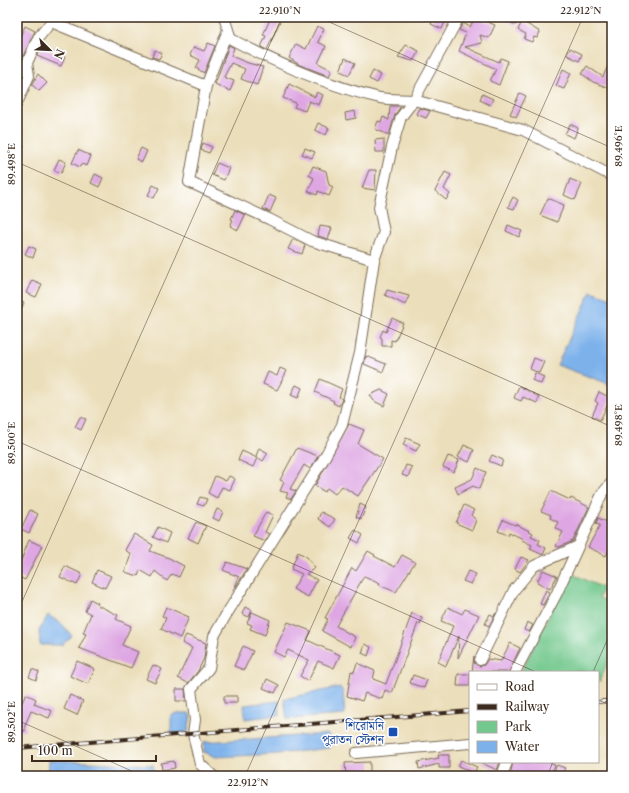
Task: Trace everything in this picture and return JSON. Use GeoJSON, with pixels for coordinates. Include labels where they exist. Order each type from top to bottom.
{"type":"FeatureCollection","features":[{"type":"Feature","properties":{"kind":"street"},"geometry":{"type":"LineString","coordinates":[[224,17],[231,39],[268,59],[315,78],[381,98],[414,100],[523,130],[612,176]]}},
{"type":"Feature","properties":{"kind":"street"},"geometry":{"type":"LineString","coordinates":[[213,776],[200,764],[193,734],[195,720],[191,690],[209,668],[214,636],[323,460],[342,425],[360,354],[374,260],[384,232],[379,208],[392,146],[401,117],[414,100],[460,17]]}},
{"type":"Feature","properties":{"kind":"street"},"geometry":{"type":"LineString","coordinates":[[17,103],[29,76],[27,63],[38,38],[53,19],[206,86]]}},
{"type":"Feature","properties":{"kind":"street"},"geometry":{"type":"LineString","coordinates":[[228,30],[206,86],[188,182],[269,219],[312,242],[374,260]]}},
{"type":"Feature","properties":{"kind":"street"},"geometry":{"type":"LineString","coordinates":[[516,671],[549,607],[602,494],[612,482]]}},
{"type":"Feature","properties":{"kind":"street"},"geometry":{"type":"LineString","coordinates":[[480,660],[514,590],[534,566],[576,547]]}},
{"type":"Feature","properties":{"kind":"street"},"geometry":{"type":"LineString","coordinates":[[356,753],[469,743]]}},
{"type":"Feature","properties":{"kind":"street"},"geometry":{"type":"LineString","coordinates":[[502,776],[507,763]]}},
{"type":"Feature","properties":{"kind":"green space"},"geometry":{"type":"Polygon","coordinates":[[[570,573],[603,588],[599,598],[612,603],[612,650],[600,681],[599,671],[521,671],[570,573]]]}},
{"type":"Feature","properties":{"kind":"water"},"geometry":{"type":"Polygon","coordinates":[[[591,291],[612,298],[612,385],[557,365],[591,291]]]}},
{"type":"Feature","properties":{"kind":"water"},"geometry":{"type":"Polygon","coordinates":[[[48,615],[63,625],[72,636],[62,645],[40,645],[39,631],[48,615]]]}},
{"type":"Feature","properties":{"kind":"water"},"geometry":{"type":"Polygon","coordinates":[[[340,687],[343,692],[345,715],[287,719],[284,699],[340,687]]]}},
{"type":"Feature","properties":{"kind":"water"},"geometry":{"type":"Polygon","coordinates":[[[279,701],[280,715],[245,719],[244,705],[279,701]]]}},
{"type":"Feature","properties":{"kind":"water"},"geometry":{"type":"Polygon","coordinates":[[[176,713],[189,713],[191,716],[188,731],[182,734],[171,732],[171,716],[176,713]]]}},
{"type":"Feature","properties":{"kind":"water"},"geometry":{"type":"Polygon","coordinates":[[[327,734],[330,736],[333,745],[330,748],[277,754],[216,757],[204,752],[204,742],[327,734]]]}},
{"type":"Feature","properties":{"kind":"water"},"geometry":{"type":"Polygon","coordinates":[[[49,760],[153,765],[154,772],[141,776],[48,776],[49,760]]]}},
{"type":"Feature","properties":{"kind":"building"},"geometry":{"type":"Polygon","coordinates":[[[271,17],[282,17],[267,50],[261,47],[266,36],[263,35],[271,17]]]}},
{"type":"Feature","properties":{"kind":"building"},"geometry":{"type":"Polygon","coordinates":[[[434,17],[447,17],[442,29],[431,24],[434,17]]]}},
{"type":"Feature","properties":{"kind":"building"},"geometry":{"type":"Polygon","coordinates":[[[475,17],[495,25],[489,38],[480,35],[482,43],[465,47],[499,62],[501,58],[508,61],[499,85],[490,81],[496,69],[459,51],[466,33],[459,30],[463,23],[470,27],[475,17]]]}},
{"type":"Feature","properties":{"kind":"building"},"geometry":{"type":"Polygon","coordinates":[[[499,17],[520,17],[516,25],[499,17]]]}},
{"type":"Feature","properties":{"kind":"building"},"geometry":{"type":"Polygon","coordinates":[[[522,21],[540,32],[537,38],[534,37],[532,42],[524,39],[526,34],[518,30],[522,21]]]}},
{"type":"Feature","properties":{"kind":"building"},"geometry":{"type":"Polygon","coordinates":[[[25,26],[35,31],[23,56],[17,53],[17,43],[25,26]]]}},
{"type":"Feature","properties":{"kind":"building"},"geometry":{"type":"Polygon","coordinates":[[[317,26],[324,29],[318,42],[326,46],[318,63],[332,70],[329,76],[300,65],[289,58],[296,44],[306,49],[317,26]]]}},
{"type":"Feature","properties":{"kind":"building"},"geometry":{"type":"Polygon","coordinates":[[[208,43],[215,46],[204,73],[196,68],[200,60],[190,55],[194,47],[204,51],[208,43]]]}},
{"type":"Feature","properties":{"kind":"building"},"geometry":{"type":"Polygon","coordinates":[[[229,45],[234,48],[231,56],[263,67],[257,85],[241,79],[245,69],[231,63],[224,77],[234,81],[230,91],[215,84],[229,45]]]}},
{"type":"Feature","properties":{"kind":"building"},"geometry":{"type":"Polygon","coordinates":[[[406,45],[419,51],[413,61],[398,57],[406,45]]]}},
{"type":"Feature","properties":{"kind":"building"},"geometry":{"type":"Polygon","coordinates":[[[41,48],[65,57],[61,66],[37,56],[41,48]]]}},
{"type":"Feature","properties":{"kind":"building"},"geometry":{"type":"Polygon","coordinates":[[[570,48],[582,54],[579,61],[567,55],[570,48]]]}},
{"type":"Feature","properties":{"kind":"building"},"geometry":{"type":"Polygon","coordinates":[[[155,50],[162,53],[159,59],[152,57],[155,50]]]}},
{"type":"Feature","properties":{"kind":"building"},"geometry":{"type":"Polygon","coordinates":[[[612,56],[612,89],[593,82],[582,74],[587,66],[603,77],[612,56]]]}},
{"type":"Feature","properties":{"kind":"building"},"geometry":{"type":"Polygon","coordinates":[[[345,58],[355,63],[349,75],[340,71],[345,58]]]}},
{"type":"Feature","properties":{"kind":"building"},"geometry":{"type":"Polygon","coordinates":[[[563,69],[571,73],[564,89],[556,86],[563,69]]]}},
{"type":"Feature","properties":{"kind":"building"},"geometry":{"type":"Polygon","coordinates":[[[373,71],[381,75],[377,83],[369,79],[373,71]]]}},
{"type":"Feature","properties":{"kind":"building"},"geometry":{"type":"Polygon","coordinates":[[[38,74],[47,83],[39,91],[32,85],[38,74]]]}},
{"type":"Feature","properties":{"kind":"building"},"geometry":{"type":"Polygon","coordinates":[[[289,84],[315,97],[317,92],[323,95],[319,105],[309,101],[305,111],[294,107],[296,103],[283,98],[289,84]]]}},
{"type":"Feature","properties":{"kind":"building"},"geometry":{"type":"Polygon","coordinates":[[[520,93],[526,96],[516,117],[510,114],[520,93]]]}},
{"type":"Feature","properties":{"kind":"building"},"geometry":{"type":"Polygon","coordinates":[[[482,94],[493,99],[490,105],[480,100],[482,94]]]}},
{"type":"Feature","properties":{"kind":"building"},"geometry":{"type":"Polygon","coordinates":[[[390,106],[401,106],[395,115],[389,135],[375,129],[378,121],[381,122],[383,117],[389,120],[390,106]]]}},
{"type":"Feature","properties":{"kind":"building"},"geometry":{"type":"Polygon","coordinates":[[[419,108],[430,111],[426,118],[416,114],[419,108]]]}},
{"type":"Feature","properties":{"kind":"building"},"geometry":{"type":"Polygon","coordinates":[[[355,111],[356,118],[346,120],[345,113],[355,111]]]}},
{"type":"Feature","properties":{"kind":"building"},"geometry":{"type":"Polygon","coordinates":[[[318,123],[329,128],[326,135],[315,130],[318,123]]]}},
{"type":"Feature","properties":{"kind":"building"},"geometry":{"type":"Polygon","coordinates":[[[570,124],[578,128],[574,138],[565,134],[570,124]]]}},
{"type":"Feature","properties":{"kind":"building"},"geometry":{"type":"Polygon","coordinates":[[[384,139],[384,152],[376,152],[375,140],[384,139]]]}},
{"type":"Feature","properties":{"kind":"building"},"geometry":{"type":"Polygon","coordinates":[[[17,142],[24,146],[17,162],[17,142]]]}},
{"type":"Feature","properties":{"kind":"building"},"geometry":{"type":"Polygon","coordinates":[[[203,143],[212,147],[209,153],[201,150],[203,143]]]}},
{"type":"Feature","properties":{"kind":"building"},"geometry":{"type":"Polygon","coordinates":[[[141,148],[147,151],[142,162],[136,159],[141,148]]]}},
{"type":"Feature","properties":{"kind":"building"},"geometry":{"type":"Polygon","coordinates":[[[305,148],[315,152],[312,158],[302,154],[305,148]]]}},
{"type":"Feature","properties":{"kind":"building"},"geometry":{"type":"Polygon","coordinates":[[[78,150],[91,156],[87,166],[81,164],[80,167],[72,163],[78,150]]]}},
{"type":"Feature","properties":{"kind":"building"},"geometry":{"type":"Polygon","coordinates":[[[59,159],[66,162],[61,173],[54,170],[59,159]]]}},
{"type":"Feature","properties":{"kind":"building"},"geometry":{"type":"Polygon","coordinates":[[[217,163],[229,168],[224,180],[212,175],[217,163]]]}},
{"type":"Feature","properties":{"kind":"building"},"geometry":{"type":"Polygon","coordinates":[[[313,166],[326,171],[329,185],[333,187],[329,196],[318,191],[317,195],[308,191],[314,178],[309,175],[313,166]]]}},
{"type":"Feature","properties":{"kind":"building"},"geometry":{"type":"Polygon","coordinates":[[[369,170],[376,170],[375,190],[362,188],[369,170]]]}},
{"type":"Feature","properties":{"kind":"building"},"geometry":{"type":"Polygon","coordinates":[[[445,172],[451,175],[444,189],[450,194],[446,200],[435,191],[445,172]]]}},
{"type":"Feature","properties":{"kind":"building"},"geometry":{"type":"Polygon","coordinates":[[[95,174],[103,178],[99,187],[91,183],[95,174]]]}},
{"type":"Feature","properties":{"kind":"building"},"geometry":{"type":"Polygon","coordinates":[[[570,179],[582,184],[575,200],[564,195],[570,179]]]}},
{"type":"Feature","properties":{"kind":"building"},"geometry":{"type":"Polygon","coordinates":[[[153,185],[159,188],[154,198],[148,195],[153,185]]]}},
{"type":"Feature","properties":{"kind":"building"},"geometry":{"type":"Polygon","coordinates":[[[269,195],[276,198],[270,212],[263,209],[269,195]]]}},
{"type":"Feature","properties":{"kind":"building"},"geometry":{"type":"Polygon","coordinates":[[[513,197],[518,200],[514,209],[508,207],[513,197]]]}},
{"type":"Feature","properties":{"kind":"building"},"geometry":{"type":"Polygon","coordinates":[[[548,198],[564,205],[557,222],[540,215],[548,198]]]}},
{"type":"Feature","properties":{"kind":"building"},"geometry":{"type":"Polygon","coordinates":[[[235,210],[245,215],[238,230],[230,226],[235,210]]]}},
{"type":"Feature","properties":{"kind":"building"},"geometry":{"type":"Polygon","coordinates":[[[508,225],[522,231],[519,237],[506,231],[508,225]]]}},
{"type":"Feature","properties":{"kind":"building"},"geometry":{"type":"Polygon","coordinates":[[[320,226],[332,228],[328,239],[318,236],[320,226]]]}},
{"type":"Feature","properties":{"kind":"building"},"geometry":{"type":"Polygon","coordinates":[[[293,239],[305,245],[302,254],[288,249],[293,239]]]}},
{"type":"Feature","properties":{"kind":"building"},"geometry":{"type":"Polygon","coordinates":[[[29,246],[36,249],[33,258],[25,254],[29,246]]]}},
{"type":"Feature","properties":{"kind":"building"},"geometry":{"type":"Polygon","coordinates":[[[32,280],[42,284],[36,297],[26,293],[32,280]]]}},
{"type":"Feature","properties":{"kind":"building"},"geometry":{"type":"Polygon","coordinates":[[[387,290],[409,296],[405,305],[385,295],[387,290]]]}},
{"type":"Feature","properties":{"kind":"building"},"geometry":{"type":"Polygon","coordinates":[[[17,300],[24,303],[17,320],[17,300]]]}},
{"type":"Feature","properties":{"kind":"building"},"geometry":{"type":"Polygon","coordinates":[[[392,318],[403,323],[395,341],[391,340],[391,346],[382,346],[382,338],[380,337],[383,330],[386,332],[392,318]]]}},
{"type":"Feature","properties":{"kind":"building"},"geometry":{"type":"Polygon","coordinates":[[[366,356],[386,364],[383,372],[364,364],[366,356]]]}},
{"type":"Feature","properties":{"kind":"building"},"geometry":{"type":"Polygon","coordinates":[[[534,358],[544,362],[539,373],[530,369],[534,358]]]}},
{"type":"Feature","properties":{"kind":"building"},"geometry":{"type":"Polygon","coordinates":[[[280,368],[287,371],[277,390],[263,384],[268,372],[277,376],[280,368]]]}},
{"type":"Feature","properties":{"kind":"building"},"geometry":{"type":"Polygon","coordinates":[[[535,373],[544,377],[541,384],[532,380],[535,373]]]}},
{"type":"Feature","properties":{"kind":"building"},"geometry":{"type":"Polygon","coordinates":[[[320,379],[342,389],[339,397],[342,399],[339,406],[333,403],[334,401],[315,392],[320,379]]]}},
{"type":"Feature","properties":{"kind":"building"},"geometry":{"type":"Polygon","coordinates":[[[296,385],[302,388],[298,398],[291,395],[296,385]]]}},
{"type":"Feature","properties":{"kind":"building"},"geometry":{"type":"Polygon","coordinates":[[[519,386],[539,397],[537,403],[523,397],[521,401],[514,398],[519,386]]]}},
{"type":"Feature","properties":{"kind":"building"},"geometry":{"type":"Polygon","coordinates":[[[381,390],[389,394],[384,406],[374,401],[370,395],[381,390]]]}},
{"type":"Feature","properties":{"kind":"building"},"geometry":{"type":"Polygon","coordinates":[[[599,392],[611,398],[600,420],[592,416],[598,403],[595,401],[599,392]]]}},
{"type":"Feature","properties":{"kind":"building"},"geometry":{"type":"Polygon","coordinates":[[[80,417],[86,419],[81,430],[75,427],[80,417]]]}},
{"type":"Feature","properties":{"kind":"building"},"geometry":{"type":"Polygon","coordinates":[[[349,424],[364,430],[358,444],[383,459],[358,496],[342,486],[335,494],[327,488],[325,492],[315,486],[349,424]]]}},
{"type":"Feature","properties":{"kind":"building"},"geometry":{"type":"Polygon","coordinates":[[[406,438],[420,444],[416,451],[403,445],[406,438]]]}},
{"type":"Feature","properties":{"kind":"building"},"geometry":{"type":"Polygon","coordinates":[[[464,445],[474,450],[469,462],[458,457],[464,445]]]}},
{"type":"Feature","properties":{"kind":"building"},"geometry":{"type":"Polygon","coordinates":[[[259,448],[268,453],[263,461],[256,456],[259,448]]]}},
{"type":"Feature","properties":{"kind":"building"},"geometry":{"type":"Polygon","coordinates":[[[297,448],[318,456],[310,469],[304,465],[290,489],[296,491],[291,499],[286,497],[288,493],[280,491],[284,482],[280,480],[297,448]]]}},
{"type":"Feature","properties":{"kind":"building"},"geometry":{"type":"Polygon","coordinates":[[[242,451],[257,458],[253,467],[238,460],[242,451]]]}},
{"type":"Feature","properties":{"kind":"building"},"geometry":{"type":"Polygon","coordinates":[[[492,455],[503,460],[501,466],[489,461],[492,455]]]}},
{"type":"Feature","properties":{"kind":"building"},"geometry":{"type":"Polygon","coordinates":[[[448,456],[459,460],[454,472],[443,467],[448,456]]]}},
{"type":"Feature","properties":{"kind":"building"},"geometry":{"type":"Polygon","coordinates":[[[406,465],[412,467],[408,477],[402,475],[406,465]]]}},
{"type":"Feature","properties":{"kind":"building"},"geometry":{"type":"Polygon","coordinates":[[[477,468],[486,472],[479,489],[473,486],[458,494],[455,487],[472,479],[477,468]]]}},
{"type":"Feature","properties":{"kind":"building"},"geometry":{"type":"Polygon","coordinates":[[[215,476],[226,481],[229,476],[235,479],[230,490],[222,487],[217,498],[208,493],[215,476]]]}},
{"type":"Feature","properties":{"kind":"building"},"geometry":{"type":"Polygon","coordinates":[[[551,491],[570,500],[571,498],[589,507],[573,541],[559,547],[556,546],[563,532],[555,528],[558,522],[550,518],[551,515],[541,511],[551,491]]]}},
{"type":"Feature","properties":{"kind":"building"},"geometry":{"type":"Polygon","coordinates":[[[200,497],[207,499],[204,506],[197,504],[200,497]]]}},
{"type":"Feature","properties":{"kind":"building"},"geometry":{"type":"Polygon","coordinates":[[[360,504],[366,507],[361,519],[356,517],[360,504]]]}},
{"type":"Feature","properties":{"kind":"building"},"geometry":{"type":"Polygon","coordinates":[[[464,505],[474,510],[471,515],[476,520],[472,530],[456,523],[464,505]]]}},
{"type":"Feature","properties":{"kind":"building"},"geometry":{"type":"Polygon","coordinates":[[[217,509],[223,512],[219,521],[213,518],[217,509]]]}},
{"type":"Feature","properties":{"kind":"building"},"geometry":{"type":"Polygon","coordinates":[[[30,510],[38,514],[29,533],[21,529],[30,510]]]}},
{"type":"Feature","properties":{"kind":"building"},"geometry":{"type":"Polygon","coordinates":[[[266,512],[273,515],[265,532],[269,534],[265,541],[253,536],[266,512]]]}},
{"type":"Feature","properties":{"kind":"building"},"geometry":{"type":"Polygon","coordinates":[[[321,512],[335,519],[330,527],[318,519],[321,512]]]}},
{"type":"Feature","properties":{"kind":"building"},"geometry":{"type":"Polygon","coordinates":[[[598,518],[612,524],[612,543],[606,556],[588,547],[600,525],[596,524],[598,518]]]}},
{"type":"Feature","properties":{"kind":"building"},"geometry":{"type":"Polygon","coordinates":[[[503,520],[515,525],[516,524],[533,533],[531,536],[540,540],[538,544],[546,548],[543,555],[530,549],[532,545],[522,540],[523,539],[509,532],[508,535],[498,531],[503,520]]]}},
{"type":"Feature","properties":{"kind":"building"},"geometry":{"type":"Polygon","coordinates":[[[196,522],[206,526],[198,543],[188,538],[196,522]]]}},
{"type":"Feature","properties":{"kind":"building"},"geometry":{"type":"Polygon","coordinates":[[[158,527],[170,533],[166,543],[153,537],[158,527]]]}},
{"type":"Feature","properties":{"kind":"building"},"geometry":{"type":"Polygon","coordinates":[[[355,530],[363,535],[359,543],[350,538],[355,530]]]}},
{"type":"Feature","properties":{"kind":"building"},"geometry":{"type":"Polygon","coordinates":[[[134,534],[153,545],[150,551],[169,558],[184,566],[179,577],[172,574],[167,581],[155,571],[152,577],[140,570],[138,576],[125,572],[131,554],[125,550],[134,534]]]}},
{"type":"Feature","properties":{"kind":"building"},"geometry":{"type":"Polygon","coordinates":[[[29,540],[42,546],[25,580],[17,576],[17,571],[29,540]]]}},
{"type":"Feature","properties":{"kind":"building"},"geometry":{"type":"Polygon","coordinates":[[[368,551],[375,555],[374,556],[395,567],[402,555],[415,562],[396,592],[379,585],[380,583],[364,576],[336,626],[355,637],[351,647],[322,631],[328,619],[325,618],[352,568],[356,571],[368,551]]]}},
{"type":"Feature","properties":{"kind":"building"},"geometry":{"type":"Polygon","coordinates":[[[298,552],[307,557],[315,568],[306,574],[317,580],[308,597],[293,589],[302,574],[291,569],[298,552]]]}},
{"type":"Feature","properties":{"kind":"building"},"geometry":{"type":"Polygon","coordinates":[[[521,557],[529,560],[520,572],[515,569],[521,557]]]}},
{"type":"Feature","properties":{"kind":"building"},"geometry":{"type":"Polygon","coordinates":[[[227,562],[247,569],[233,591],[239,577],[223,570],[227,562]]]}},
{"type":"Feature","properties":{"kind":"building"},"geometry":{"type":"Polygon","coordinates":[[[65,566],[82,574],[77,585],[60,577],[65,566]]]}},
{"type":"Feature","properties":{"kind":"building"},"geometry":{"type":"Polygon","coordinates":[[[97,570],[111,576],[105,588],[92,582],[97,570]]]}},
{"type":"Feature","properties":{"kind":"building"},"geometry":{"type":"Polygon","coordinates":[[[543,570],[557,576],[550,589],[537,582],[543,570]]]}},
{"type":"Feature","properties":{"kind":"building"},"geometry":{"type":"Polygon","coordinates":[[[468,571],[476,574],[471,584],[463,581],[468,571]]]}},
{"type":"Feature","properties":{"kind":"building"},"geometry":{"type":"Polygon","coordinates":[[[546,590],[550,592],[543,605],[540,604],[546,590]]]}},
{"type":"Feature","properties":{"kind":"building"},"geometry":{"type":"Polygon","coordinates":[[[90,599],[98,603],[97,605],[118,615],[116,619],[131,626],[122,645],[138,652],[131,668],[79,648],[86,634],[83,633],[91,614],[85,611],[90,599]]]}},
{"type":"Feature","properties":{"kind":"building"},"geometry":{"type":"Polygon","coordinates":[[[166,607],[189,617],[180,638],[161,629],[166,618],[162,616],[166,607]]]}},
{"type":"Feature","properties":{"kind":"building"},"geometry":{"type":"Polygon","coordinates":[[[245,607],[252,610],[249,617],[242,614],[245,607]]]}},
{"type":"Feature","properties":{"kind":"building"},"geometry":{"type":"Polygon","coordinates":[[[448,607],[462,614],[465,609],[479,615],[458,658],[459,636],[446,666],[438,662],[453,626],[441,621],[448,607]]]}},
{"type":"Feature","properties":{"kind":"building"},"geometry":{"type":"Polygon","coordinates":[[[252,612],[270,620],[265,635],[250,629],[252,625],[247,623],[252,612]]]}},
{"type":"Feature","properties":{"kind":"building"},"geometry":{"type":"Polygon","coordinates":[[[412,613],[422,618],[420,624],[418,623],[392,693],[385,690],[382,699],[365,693],[362,701],[347,696],[351,671],[354,672],[357,663],[375,671],[373,679],[386,684],[412,613]]]}},
{"type":"Feature","properties":{"kind":"building"},"geometry":{"type":"Polygon","coordinates":[[[496,613],[489,626],[485,624],[490,614],[494,616],[496,613]]]}},
{"type":"Feature","properties":{"kind":"building"},"geometry":{"type":"Polygon","coordinates":[[[288,622],[311,631],[307,640],[340,655],[334,668],[318,661],[308,681],[300,676],[309,660],[288,650],[284,657],[274,652],[288,622]]]}},
{"type":"Feature","properties":{"kind":"building"},"geometry":{"type":"Polygon","coordinates":[[[527,622],[533,625],[529,632],[524,630],[527,622]]]}},
{"type":"Feature","properties":{"kind":"building"},"geometry":{"type":"Polygon","coordinates":[[[186,635],[206,643],[204,658],[198,671],[188,683],[178,678],[192,648],[182,643],[186,635]]]}},
{"type":"Feature","properties":{"kind":"building"},"geometry":{"type":"Polygon","coordinates":[[[510,643],[520,648],[509,671],[472,671],[474,656],[474,663],[480,666],[484,665],[488,659],[501,661],[510,643]]]}},
{"type":"Feature","properties":{"kind":"building"},"geometry":{"type":"Polygon","coordinates":[[[365,644],[371,647],[368,656],[362,653],[365,644]]]}},
{"type":"Feature","properties":{"kind":"building"},"geometry":{"type":"Polygon","coordinates":[[[243,646],[253,651],[244,670],[234,666],[243,646]]]}},
{"type":"Feature","properties":{"kind":"building"},"geometry":{"type":"Polygon","coordinates":[[[77,661],[95,669],[88,684],[70,676],[77,661]]]}},
{"type":"Feature","properties":{"kind":"building"},"geometry":{"type":"Polygon","coordinates":[[[153,665],[162,669],[155,683],[146,679],[153,665]]]}},
{"type":"Feature","properties":{"kind":"building"},"geometry":{"type":"Polygon","coordinates":[[[32,669],[39,672],[36,680],[29,677],[32,669]]]}},
{"type":"Feature","properties":{"kind":"building"},"geometry":{"type":"Polygon","coordinates":[[[458,674],[469,674],[469,686],[457,686],[458,674]]]}},
{"type":"Feature","properties":{"kind":"building"},"geometry":{"type":"Polygon","coordinates":[[[413,675],[427,680],[424,688],[410,683],[413,675]]]}},
{"type":"Feature","properties":{"kind":"building"},"geometry":{"type":"Polygon","coordinates":[[[267,679],[279,685],[275,693],[263,688],[267,679]]]}},
{"type":"Feature","properties":{"kind":"building"},"geometry":{"type":"Polygon","coordinates":[[[176,689],[185,689],[186,701],[176,701],[176,689]]]}},
{"type":"Feature","properties":{"kind":"building"},"geometry":{"type":"Polygon","coordinates":[[[26,694],[36,699],[34,704],[52,711],[49,718],[31,711],[25,725],[25,731],[17,731],[17,713],[26,694]]]}},
{"type":"Feature","properties":{"kind":"building"},"geometry":{"type":"Polygon","coordinates":[[[70,695],[83,701],[77,715],[64,709],[70,695]]]}},
{"type":"Feature","properties":{"kind":"building"},"geometry":{"type":"Polygon","coordinates":[[[224,696],[237,696],[237,703],[224,703],[224,696]]]}},
{"type":"Feature","properties":{"kind":"building"},"geometry":{"type":"Polygon","coordinates":[[[438,755],[449,755],[449,768],[439,768],[439,764],[419,769],[418,762],[439,758],[438,755]]]}},
{"type":"Feature","properties":{"kind":"building"},"geometry":{"type":"Polygon","coordinates":[[[461,760],[477,767],[474,773],[458,766],[461,760]]]}},
{"type":"Feature","properties":{"kind":"building"},"geometry":{"type":"Polygon","coordinates":[[[174,761],[175,768],[162,770],[161,763],[174,761]]]}},
{"type":"Feature","properties":{"kind":"building"},"geometry":{"type":"Polygon","coordinates":[[[370,762],[370,776],[346,776],[345,763],[370,762]]]}},
{"type":"Feature","properties":{"kind":"building"},"geometry":{"type":"Polygon","coordinates":[[[482,763],[500,763],[497,770],[482,763]]]}},
{"type":"Feature","properties":{"kind":"building"},"geometry":{"type":"Polygon","coordinates":[[[513,763],[550,763],[555,765],[550,776],[510,776],[513,763]]]}},
{"type":"Feature","properties":{"kind":"building"},"geometry":{"type":"Polygon","coordinates":[[[557,765],[565,768],[562,774],[554,771],[557,765]]]}},
{"type":"Feature","properties":{"kind":"railway"},"geometry":{"type":"LineString","coordinates":[[599,702],[612,700]]}},
{"type":"Feature","properties":{"kind":"railway"},"geometry":{"type":"LineString","coordinates":[[17,748],[469,711]]}},
{"type":"Feature","properties":{"kind":"place","name":"শিরোমনি পুরাতন স্টেশন"},"geometry":{"type":"Point","coordinates":[393,732]}}]}
